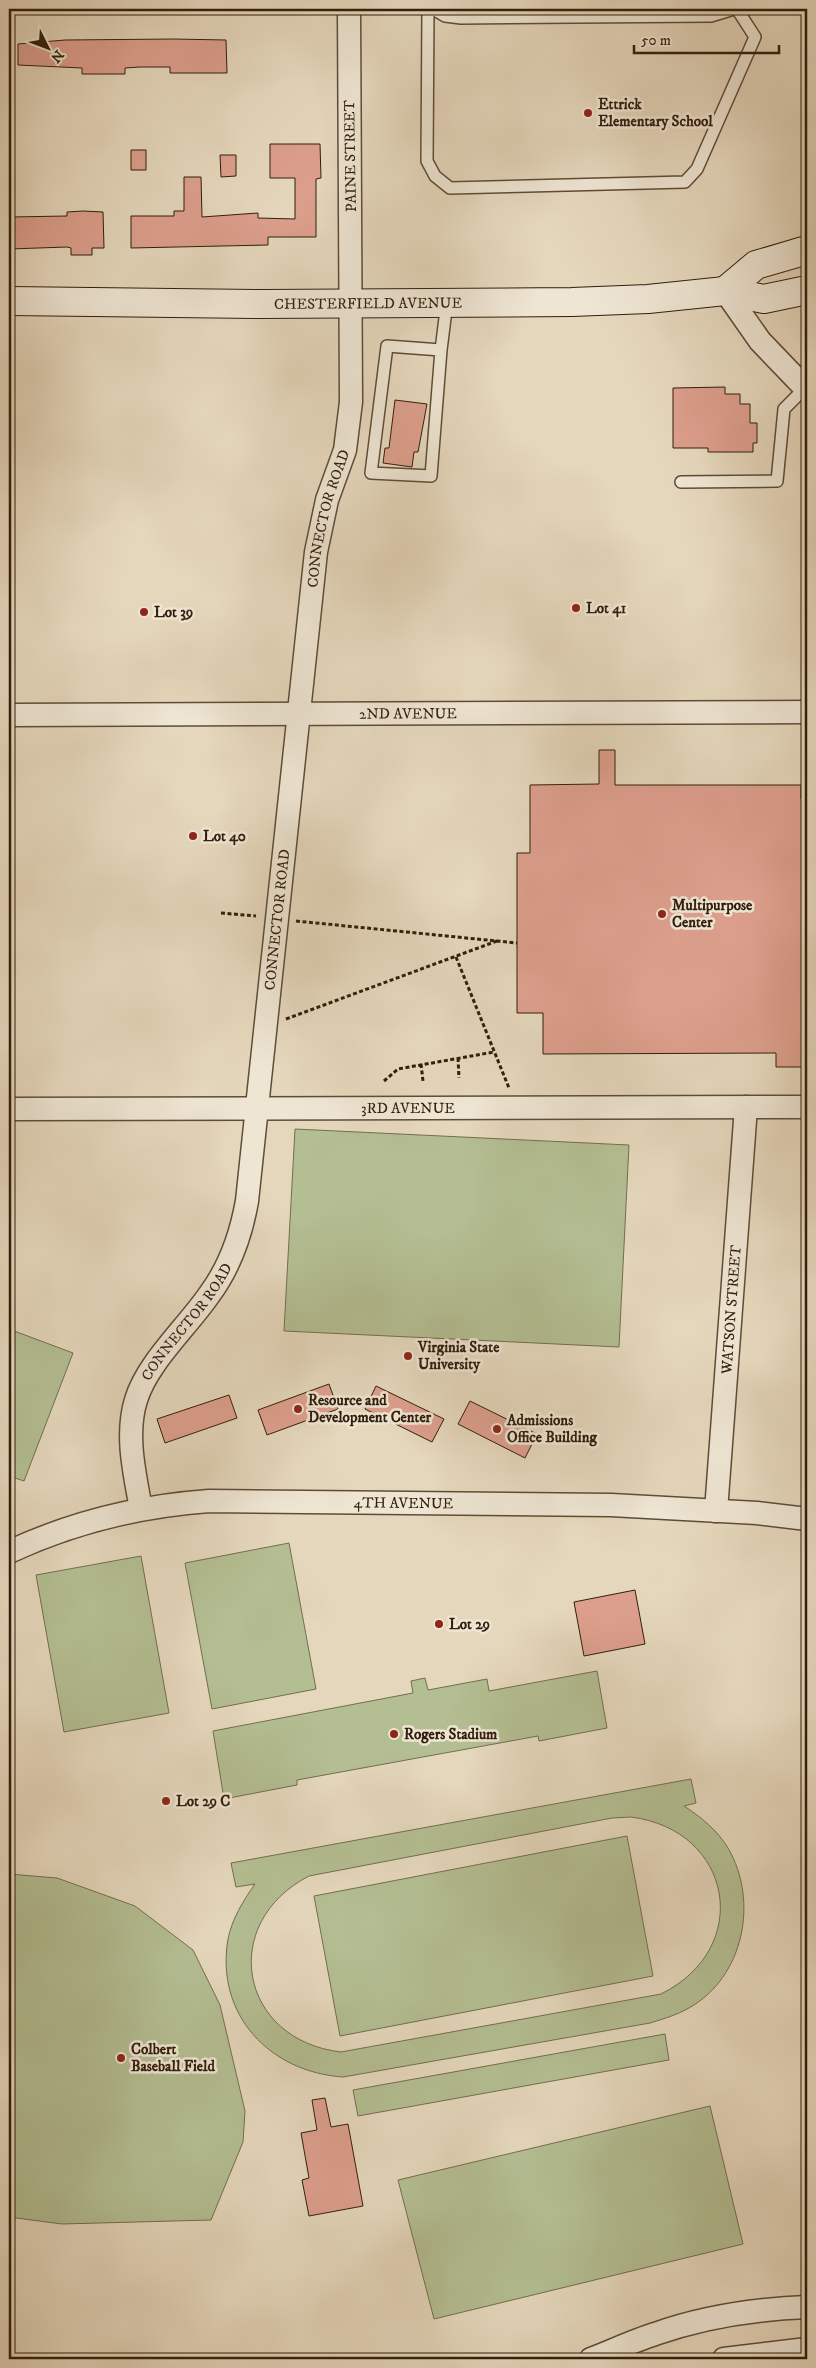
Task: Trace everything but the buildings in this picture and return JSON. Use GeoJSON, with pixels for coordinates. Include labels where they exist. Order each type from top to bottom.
{"type":"FeatureCollection","features":[{"type":"Feature","properties":{"kind":"main road"},"geometry":{"type":"LineString","coordinates":[[725,291],[756,265],[807,250]]}},
{"type":"Feature","properties":{"kind":"main road","name":"CHESTERFIELD AVENUE"},"geometry":{"type":"LineString","coordinates":[[9,301],[447,302],[648,299],[725,291],[764,299],[807,290]]}},
{"type":"Feature","properties":{"kind":"street","name":"PAINE STREET"},"geometry":{"type":"LineString","coordinates":[[349,9],[352,303]]}},
{"type":"Feature","properties":{"kind":"street"},"geometry":{"type":"LineString","coordinates":[[725,291],[760,341],[806,389]]}},
{"type":"Feature","properties":{"kind":"street","name":"CONNECTOR ROAD"},"geometry":{"type":"LineString","coordinates":[[141,1510],[133,1453],[132,1426],[136,1400],[148,1375],[210,1294],[234,1251],[242,1230],[258,1109],[299,714],[321,525],[345,450],[348,428],[351,402],[352,303]]}},
{"type":"Feature","properties":{"kind":"street","name":"2ND AVENUE"},"geometry":{"type":"LineString","coordinates":[[9,715],[807,712]]}},
{"type":"Feature","properties":{"kind":"street","name":"WATSON STREET"},"geometry":{"type":"LineString","coordinates":[[716,1511],[746,1107]]}},
{"type":"Feature","properties":{"kind":"street","name":"3RD AVENUE"},"geometry":{"type":"LineString","coordinates":[[9,1109],[807,1107]]}},
{"type":"Feature","properties":{"kind":"street","name":"4TH AVENUE"},"geometry":{"type":"LineString","coordinates":[[9,1552],[54,1533],[141,1510],[208,1501],[559,1504],[716,1511],[807,1519]]}},
{"type":"Feature","properties":{"kind":"street"},"geometry":{"type":"LineString","coordinates":[[590,2359],[656,2333],[682,2326],[760,2311],[807,2307]]}},
{"type":"Feature","properties":{"kind":"street"},"geometry":{"type":"LineString","coordinates":[[724,2359],[807,2349]]}},
{"type":"Feature","properties":{"kind":"lane"},"geometry":{"type":"LineString","coordinates":[[428,9],[427,161],[435,176],[450,188],[685,182],[697,169],[755,37],[735,9],[711,16],[461,18],[445,16],[433,9]]}},
{"type":"Feature","properties":{"kind":"lane"},"geometry":{"type":"LineString","coordinates":[[441,350],[388,346],[371,473],[431,476],[441,350],[447,302]]}},
{"type":"Feature","properties":{"kind":"lane"},"geometry":{"type":"LineString","coordinates":[[681,482],[777,481],[784,409],[806,389]]}},
{"type":"Feature","properties":{"kind":"path"},"geometry":{"type":"LineString","coordinates":[[221,913],[265,917]]}},
{"type":"Feature","properties":{"kind":"path"},"geometry":{"type":"LineString","coordinates":[[295,921],[517,943]]}},
{"type":"Feature","properties":{"kind":"path"},"geometry":{"type":"LineString","coordinates":[[280,1021],[496,941]]}},
{"type":"Feature","properties":{"kind":"path"},"geometry":{"type":"LineString","coordinates":[[456,957],[510,1091]]}},
{"type":"Feature","properties":{"kind":"path"},"geometry":{"type":"LineString","coordinates":[[384,1081],[398,1069],[494,1052]]}},
{"type":"Feature","properties":{"kind":"path"},"geometry":{"type":"LineString","coordinates":[[458,1058],[459,1078]]}},
{"type":"Feature","properties":{"kind":"path"},"geometry":{"type":"LineString","coordinates":[[421,1064],[423,1081]]}},
{"type":"Feature","properties":{"kind":"green space"},"geometry":{"type":"Polygon","coordinates":[[[295,1129],[629,1145],[619,1347],[284,1331],[295,1129]]]}},
{"type":"Feature","properties":{"kind":"green space"},"geometry":{"type":"Polygon","coordinates":[[[9,1329],[73,1353],[24,1481],[9,1476],[9,1329]]]}},
{"type":"Feature","properties":{"kind":"green space"},"geometry":{"type":"Polygon","coordinates":[[[289,1543],[316,1689],[212,1709],[185,1563],[289,1543]]]}},
{"type":"Feature","properties":{"kind":"green space"},"geometry":{"type":"Polygon","coordinates":[[[141,1556],[169,1713],[64,1732],[36,1575],[141,1556]]]}},
{"type":"Feature","properties":{"kind":"green space","name":"Rogers Stadium"},"geometry":{"type":"Polygon","coordinates":[[[597,1671],[607,1728],[539,1741],[538,1736],[297,1780],[297,1785],[224,1799],[213,1731],[413,1693],[411,1681],[425,1678],[428,1690],[487,1679],[489,1691],[597,1671]]]}},
{"type":"Feature","properties":{"kind":"green space"},"geometry":{"type":"Polygon","coordinates":[[[691,1779],[696,1803],[684,1806],[708,1824],[728,1848],[737,1869],[743,1891],[744,1914],[741,1936],[734,1958],[723,1977],[708,1994],[689,2008],[675,2015],[650,2023],[343,2077],[317,2073],[292,2064],[271,2051],[253,2035],[239,2015],[230,1992],[226,1967],[228,1939],[238,1910],[255,1884],[236,1887],[231,1863],[691,1779]],[[631,1817],[612,1818],[309,1876],[280,1897],[261,1922],[252,1949],[253,1977],[262,2003],[280,2026],[307,2043],[341,2052],[661,1994],[691,1974],[710,1949],[719,1921],[719,1893],[710,1867],[692,1844],[665,1826],[631,1817]]]}},
{"type":"Feature","properties":{"kind":"green space"},"geometry":{"type":"Polygon","coordinates":[[[627,1836],[653,1976],[340,2036],[314,1896],[627,1836]]]}},
{"type":"Feature","properties":{"kind":"green space","name":"Colbert Baseball Field"},"geometry":{"type":"Polygon","coordinates":[[[9,1874],[57,1878],[135,1906],[193,1950],[220,2005],[245,2111],[243,2142],[211,2220],[62,2224],[9,2217],[9,1874]]]}},
{"type":"Feature","properties":{"kind":"green space"},"geometry":{"type":"Polygon","coordinates":[[[665,2034],[669,2060],[358,2116],[353,2090],[665,2034]]]}},
{"type":"Feature","properties":{"kind":"green space"},"geometry":{"type":"Polygon","coordinates":[[[710,2106],[743,2244],[434,2319],[398,2180],[710,2106]]]}},
{"type":"Feature","properties":{"kind":"place","name":"Ettrick Elementary School"},"geometry":{"type":"Point","coordinates":[588,113]}},
{"type":"Feature","properties":{"kind":"place","name":"Lot 41"},"geometry":{"type":"Point","coordinates":[576,608]}},
{"type":"Feature","properties":{"kind":"place","name":"Lot 39"},"geometry":{"type":"Point","coordinates":[144,612]}},
{"type":"Feature","properties":{"kind":"place","name":"Lot 40"},"geometry":{"type":"Point","coordinates":[193,836]}},
{"type":"Feature","properties":{"kind":"place","name":"Multipurpose Center"},"geometry":{"type":"Point","coordinates":[662,914]}},
{"type":"Feature","properties":{"kind":"place","name":"Virginia State University"},"geometry":{"type":"Point","coordinates":[408,1356]}},
{"type":"Feature","properties":{"kind":"place","name":"Resource and Development Center"},"geometry":{"type":"Point","coordinates":[298,1409]}},
{"type":"Feature","properties":{"kind":"place","name":"Admissions Office Building"},"geometry":{"type":"Point","coordinates":[497,1429]}},
{"type":"Feature","properties":{"kind":"place","name":"Lot 29"},"geometry":{"type":"Point","coordinates":[439,1624]}},
{"type":"Feature","properties":{"kind":"place","name":"Rogers Stadium"},"geometry":{"type":"Point","coordinates":[394,1734]}},
{"type":"Feature","properties":{"kind":"place","name":"Lot 29 C"},"geometry":{"type":"Point","coordinates":[166,1801]}},
{"type":"Feature","properties":{"kind":"place","name":"Colbert Baseball Field"},"geometry":{"type":"Point","coordinates":[121,2058]}}]}
